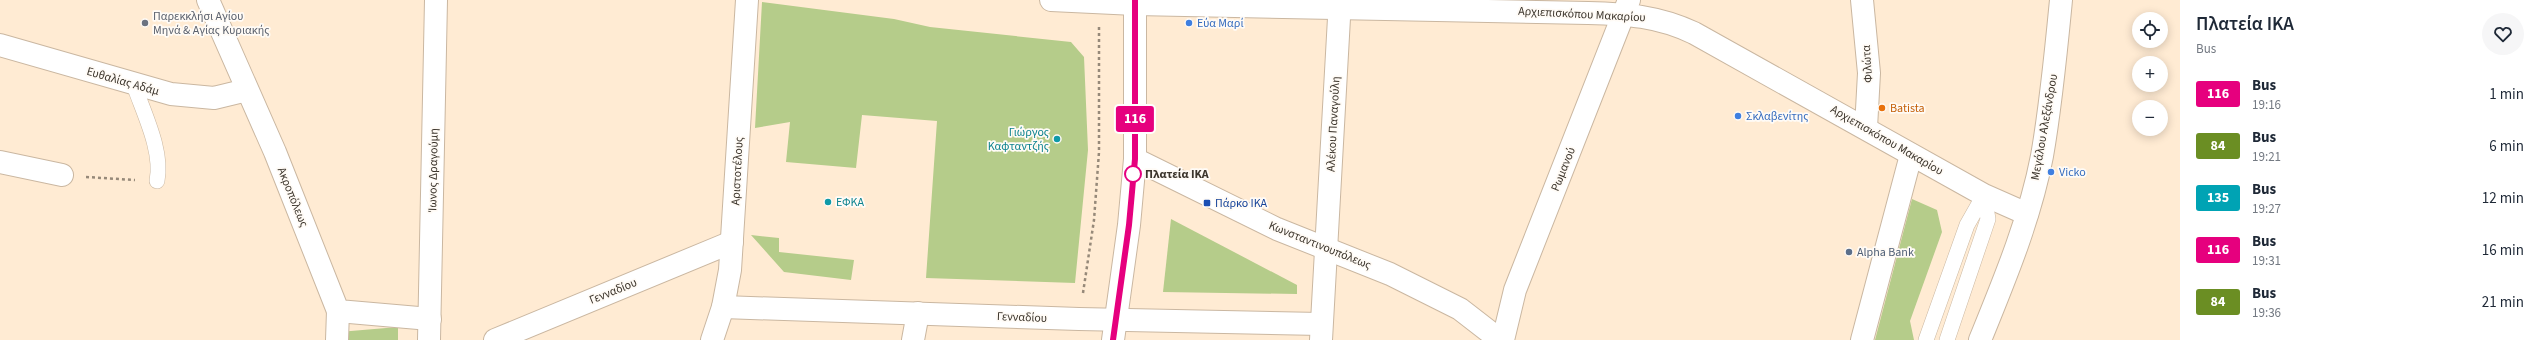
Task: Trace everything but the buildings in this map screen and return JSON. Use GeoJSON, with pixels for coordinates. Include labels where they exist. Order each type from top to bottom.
{"type":"FeatureCollection","features":[{"type":"Feature","properties":{"kind":"street","name":"Ακροπόλεως"},"geometry":{"type":"LineString","coordinates":[[208,0],[275,152],[338,311]]}},
{"type":"Feature","properties":{"kind":"street","name":"Ίωνος Δραγούμη"},"geometry":{"type":"LineString","coordinates":[[430,329],[436,0]]}},
{"type":"Feature","properties":{"kind":"street","name":"Αριστοτέλους"},"geometry":{"type":"LineString","coordinates":[[712,340],[723,307],[730,270],[747,0]]}},
{"type":"Feature","properties":{"kind":"street"},"geometry":{"type":"LineString","coordinates":[[1051,0],[1135,2],[1135,159],[1129,225],[1115,330]]}},
{"type":"Feature","properties":{"kind":"street","name":"Φιλώτα"},"geometry":{"type":"LineString","coordinates":[[1862,0],[1869,73],[1866,128]]}},
{"type":"Feature","properties":{"kind":"street","name":"Μεγάλου Αλεξάνδρου"},"geometry":{"type":"LineString","coordinates":[[1980,340],[2027,214],[2042,158],[2058,85],[2061,0]]}},
{"type":"Feature","properties":{"kind":"street","name":"Αρχιεπισκόπου Μακαρίου"},"geometry":{"type":"LineString","coordinates":[[1135,2],[1627,7],[1672,22],[1866,128],[1911,155],[1984,195],[2027,214]]}},
{"type":"Feature","properties":{"kind":"street","name":"Αλέκου Παναγούλη"},"geometry":{"type":"LineString","coordinates":[[1321,332],[1340,4]]}},
{"type":"Feature","properties":{"kind":"street","name":"Ρωμανού"},"geometry":{"type":"LineString","coordinates":[[1502,340],[1515,290],[1627,7]]}},
{"type":"Feature","properties":{"kind":"street","name":"Ευθαλίας Αδάμ"},"geometry":{"type":"LineString","coordinates":[[0,45],[134,85],[171,94],[200,98],[214,98],[247,90]]}},
{"type":"Feature","properties":{"kind":"street"},"geometry":{"type":"LineString","coordinates":[[1862,340],[1911,155]]}},
{"type":"Feature","properties":{"kind":"street","name":"Κωνσταντινουπόλεως"},"geometry":{"type":"LineString","coordinates":[[1135,159],[1277,229],[1390,274],[1460,309],[1502,340]]}},
{"type":"Feature","properties":{"kind":"street"},"geometry":{"type":"LineString","coordinates":[[0,162],[62,175]]}},
{"type":"Feature","properties":{"kind":"street","name":"Γενναδίου"},"geometry":{"type":"LineString","coordinates":[[494,340],[732,242]]}},
{"type":"Feature","properties":{"kind":"street","name":"Γενναδίου"},"geometry":{"type":"LineString","coordinates":[[723,307],[1079,319],[1115,330],[1321,332]]}},
{"type":"Feature","properties":{"kind":"street"},"geometry":{"type":"LineString","coordinates":[[337,340],[338,311],[430,329]]}},
{"type":"Feature","properties":{"kind":"street"},"geometry":{"type":"LineString","coordinates":[[913,340],[918,313]]}},
{"type":"Feature","properties":{"kind":"lane"},"geometry":{"type":"LineString","coordinates":[[134,85],[157,158],[159,173],[157,181]]}},
{"type":"Feature","properties":{"kind":"lane"},"geometry":{"type":"LineString","coordinates":[[1926,340],[1968,225],[1984,195]]}},
{"type":"Feature","properties":{"kind":"lane"},"geometry":{"type":"LineString","coordinates":[[1948,340],[1988,219],[1984,195]]}},
{"type":"Feature","properties":{"kind":"path"},"geometry":{"type":"LineString","coordinates":[[1079,319],[1094,220],[1099,152],[1099,24]]}},
{"type":"Feature","properties":{"kind":"path"},"geometry":{"type":"LineString","coordinates":[[62,175],[157,181]]}},
{"type":"Feature","properties":{"kind":"green space"},"geometry":{"type":"Polygon","coordinates":[[[762,2],[894,19],[930,27],[1071,42],[1084,57],[1088,150],[1075,283],[926,278],[937,121],[862,115],[856,168],[786,162],[790,122],[755,128],[762,2]]]}},
{"type":"Feature","properties":{"kind":"green space"},"geometry":{"type":"Polygon","coordinates":[[[1912,199],[1937,210],[1942,232],[1910,321],[1914,340],[1875,340],[1912,199]]]}},
{"type":"Feature","properties":{"kind":"green space"},"geometry":{"type":"Polygon","coordinates":[[[1171,219],[1297,285],[1297,294],[1163,292],[1171,219]]]}},
{"type":"Feature","properties":{"kind":"green space"},"geometry":{"type":"Polygon","coordinates":[[[751,235],[779,238],[779,252],[854,260],[851,280],[784,272],[751,235]]]}},
{"type":"Feature","properties":{"kind":"green space"},"geometry":{"type":"Polygon","coordinates":[[[398,327],[398,340],[340,340],[339,332],[398,327]]]}},
{"type":"Feature","properties":{"kind":"bus line","name":"116"},"geometry":{"type":"LineString","coordinates":[[1113,340],[1117,320],[1129,225],[1135,159],[1135,0]]}},
{"type":"Feature","properties":{"kind":"place","name":"Παρεκκλήσι Αγίου Μηνά & Αγίας Κυριακής"},"geometry":{"type":"Point","coordinates":[145,23]}},
{"type":"Feature","properties":{"kind":"place","name":"Εύα Μαρί"},"geometry":{"type":"Point","coordinates":[1189,23]}},
{"type":"Feature","properties":{"kind":"place","name":"Batista"},"geometry":{"type":"Point","coordinates":[1882,108]}},
{"type":"Feature","properties":{"kind":"place","name":"Σκλαβενίτης"},"geometry":{"type":"Point","coordinates":[1738,116]}},
{"type":"Feature","properties":{"kind":"place","name":"Γιώργος Καφταντζής"},"geometry":{"type":"Point","coordinates":[1057,139]}},
{"type":"Feature","properties":{"kind":"place","name":"Vicko"},"geometry":{"type":"Point","coordinates":[2051,172]}},
{"type":"Feature","properties":{"kind":"place","name":"Πλατεία ΙΚΑ"},"geometry":{"type":"Point","coordinates":[1133,174]}},
{"type":"Feature","properties":{"kind":"place","name":"ΕΦΚΑ"},"geometry":{"type":"Point","coordinates":[828,202]}},
{"type":"Feature","properties":{"kind":"place","name":"Πάρκο ΙΚΑ"},"geometry":{"type":"Point","coordinates":[1207,203]}},
{"type":"Feature","properties":{"kind":"place","name":"Alpha Bank"},"geometry":{"type":"Point","coordinates":[1849,252]}}]}
